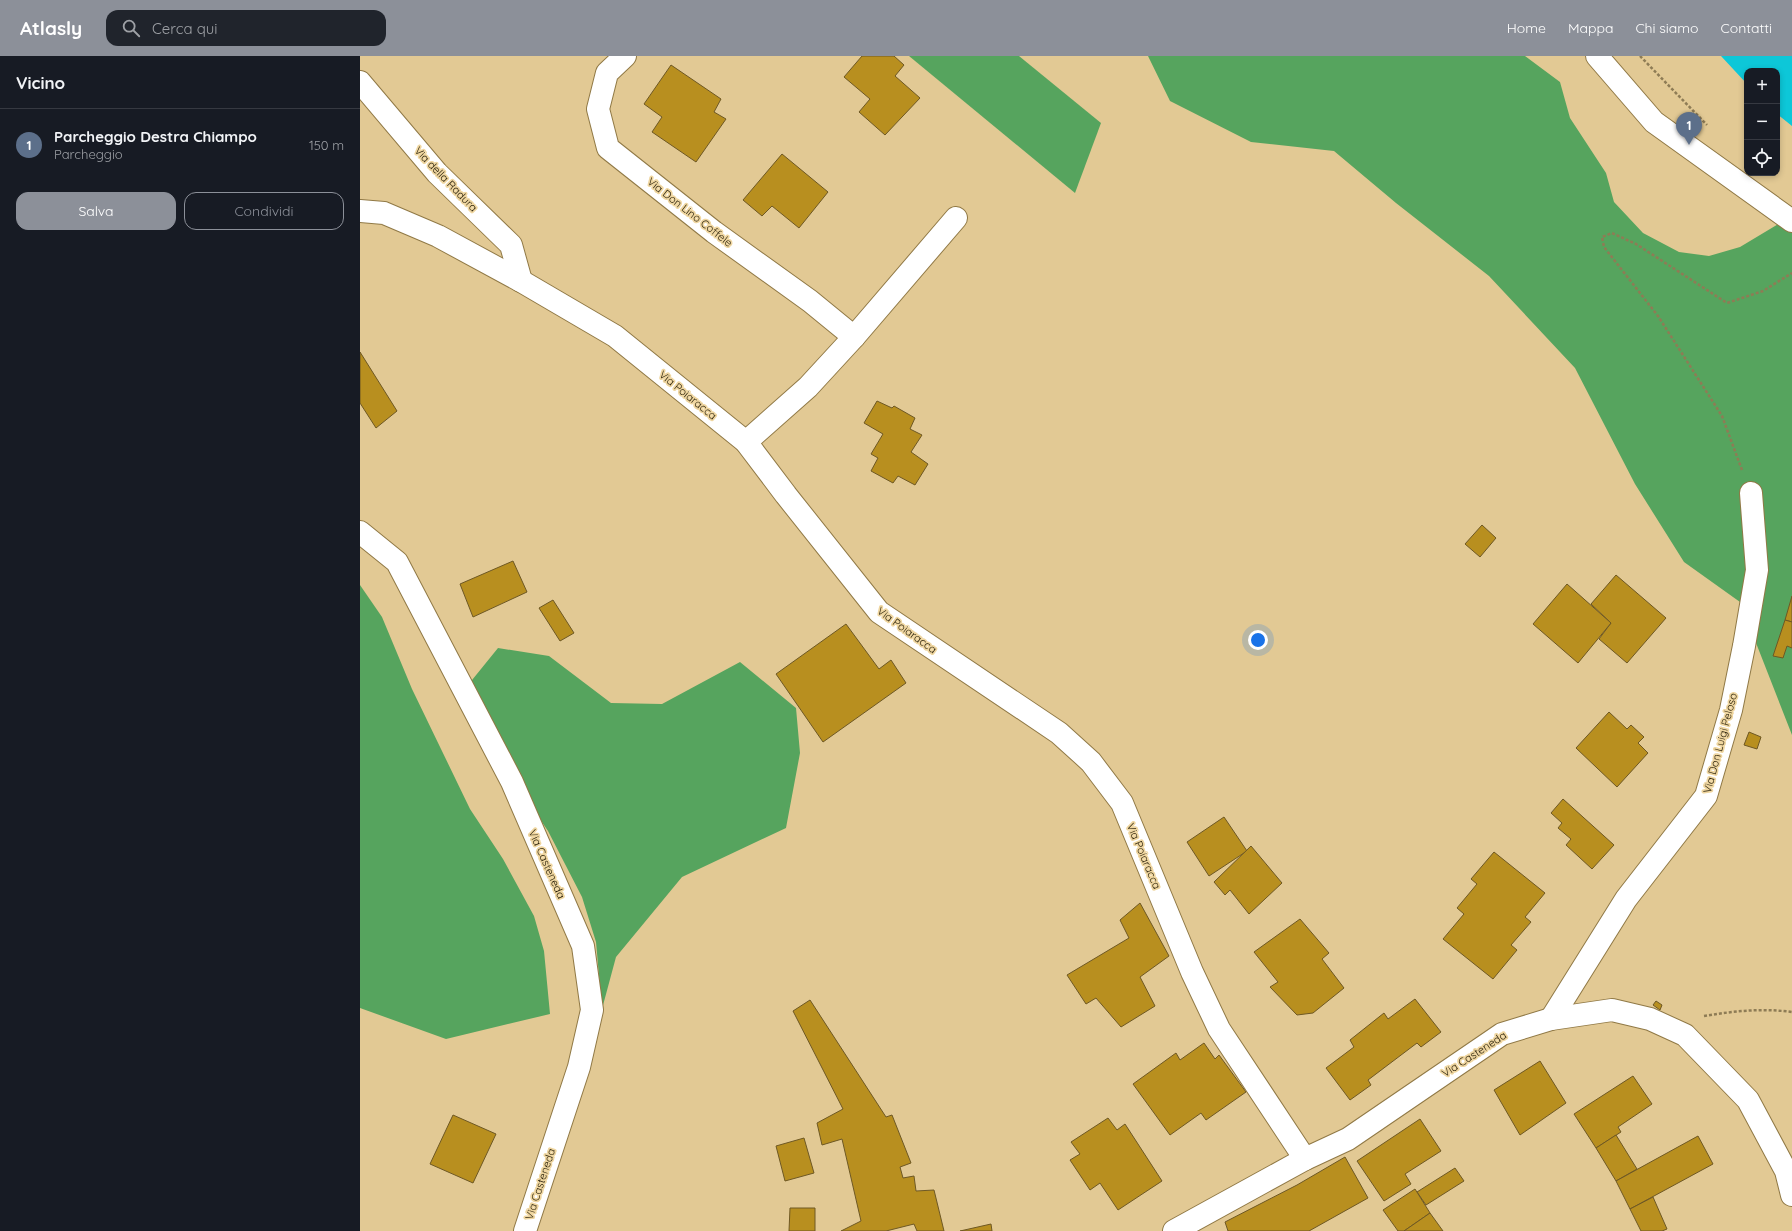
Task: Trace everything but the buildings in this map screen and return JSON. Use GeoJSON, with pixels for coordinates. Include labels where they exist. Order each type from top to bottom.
{"type":"FeatureCollection","features":[{"type":"Feature","properties":{"kind":"street","name":"Via Don Lino Coffele"},"geometry":{"type":"LineString","coordinates":[[625,56],[607,72],[598,109],[608,148],[714,232],[810,301],[854,337]]}},
{"type":"Feature","properties":{"kind":"street"},"geometry":{"type":"LineString","coordinates":[[1597,56],[1654,122],[1792,221]]}},
{"type":"Feature","properties":{"kind":"street","name":"Via della Radura"},"geometry":{"type":"LineString","coordinates":[[360,82],[437,173],[511,244],[521,281]]}},
{"type":"Feature","properties":{"kind":"street","name":"Via Poiaracca"},"geometry":{"type":"LineString","coordinates":[[360,211],[384,213],[438,236],[521,281],[615,336],[746,442],[879,612],[1059,733],[1091,762],[1122,803],[1192,972],[1219,1029],[1305,1159]]}},
{"type":"Feature","properties":{"kind":"street"},"geometry":{"type":"LineString","coordinates":[[746,442],[808,387],[854,337],[956,218]]}},
{"type":"Feature","properties":{"kind":"street","name":"Via Don Luigi Peloso"},"geometry":{"type":"LineString","coordinates":[[1551,1019],[1626,899],[1706,796],[1731,710],[1757,570],[1751,493]]}},
{"type":"Feature","properties":{"kind":"street","name":"Via Casteneda"},"geometry":{"type":"LineString","coordinates":[[360,532],[397,562],[512,782],[583,946],[592,1010],[579,1066],[525,1231]]}},
{"type":"Feature","properties":{"kind":"street","name":"Via Casteneda"},"geometry":{"type":"LineString","coordinates":[[1174,1231],[1305,1159],[1348,1139],[1502,1034],[1551,1019],[1612,1010],[1650,1019],[1685,1035],[1748,1100],[1786,1171],[1792,1195]]}},
{"type":"Feature","properties":{"kind":"path"},"geometry":{"type":"LineString","coordinates":[[1640,56],[1713,131]]}},
{"type":"Feature","properties":{"kind":"path"},"geometry":{"type":"LineString","coordinates":[[1751,493],[1722,416],[1658,316],[1604,247],[1602,237],[1612,233],[1636,244],[1727,303],[1763,291],[1792,273]]}},
{"type":"Feature","properties":{"kind":"path"},"geometry":{"type":"LineString","coordinates":[[1685,1035],[1699,1016],[1744,1010],[1777,1010],[1792,1012]]}},
{"type":"Feature","properties":{"kind":"green space"},"geometry":{"type":"Polygon","coordinates":[[[909,56],[1019,56],[1101,123],[1075,193],[909,56]]]}},
{"type":"Feature","properties":{"kind":"green space"},"geometry":{"type":"Polygon","coordinates":[[[1148,56],[1525,56],[1560,82],[1570,118],[1606,173],[1614,202],[1643,233],[1679,252],[1709,256],[1740,247],[1785,220],[1792,220],[1792,735],[1740,602],[1684,562],[1635,484],[1575,368],[1489,276],[1396,203],[1334,151],[1251,142],[1170,101],[1148,56]]]}},
{"type":"Feature","properties":{"kind":"green space"},"geometry":{"type":"Polygon","coordinates":[[[360,585],[382,617],[412,689],[470,809],[503,859],[534,916],[544,951],[550,1014],[446,1039],[360,1008],[360,585]]]}},
{"type":"Feature","properties":{"kind":"green space"},"geometry":{"type":"Polygon","coordinates":[[[498,648],[549,656],[611,703],[662,704],[740,662],[796,708],[800,753],[786,828],[682,877],[616,957],[602,1009],[596,942],[582,897],[548,831],[515,782],[468,685],[498,648]]]}},
{"type":"Feature","properties":{"kind":"water"},"geometry":{"type":"Polygon","coordinates":[[[1721,56],[1792,56],[1792,126],[1780,116],[1780,68],[1744,68],[1744,81],[1721,56]]]}},
{"type":"Feature","properties":{"kind":"place","name":"Parcheggio Destra Chiampo"},"geometry":{"type":"Point","coordinates":[1689,145]}}]}
